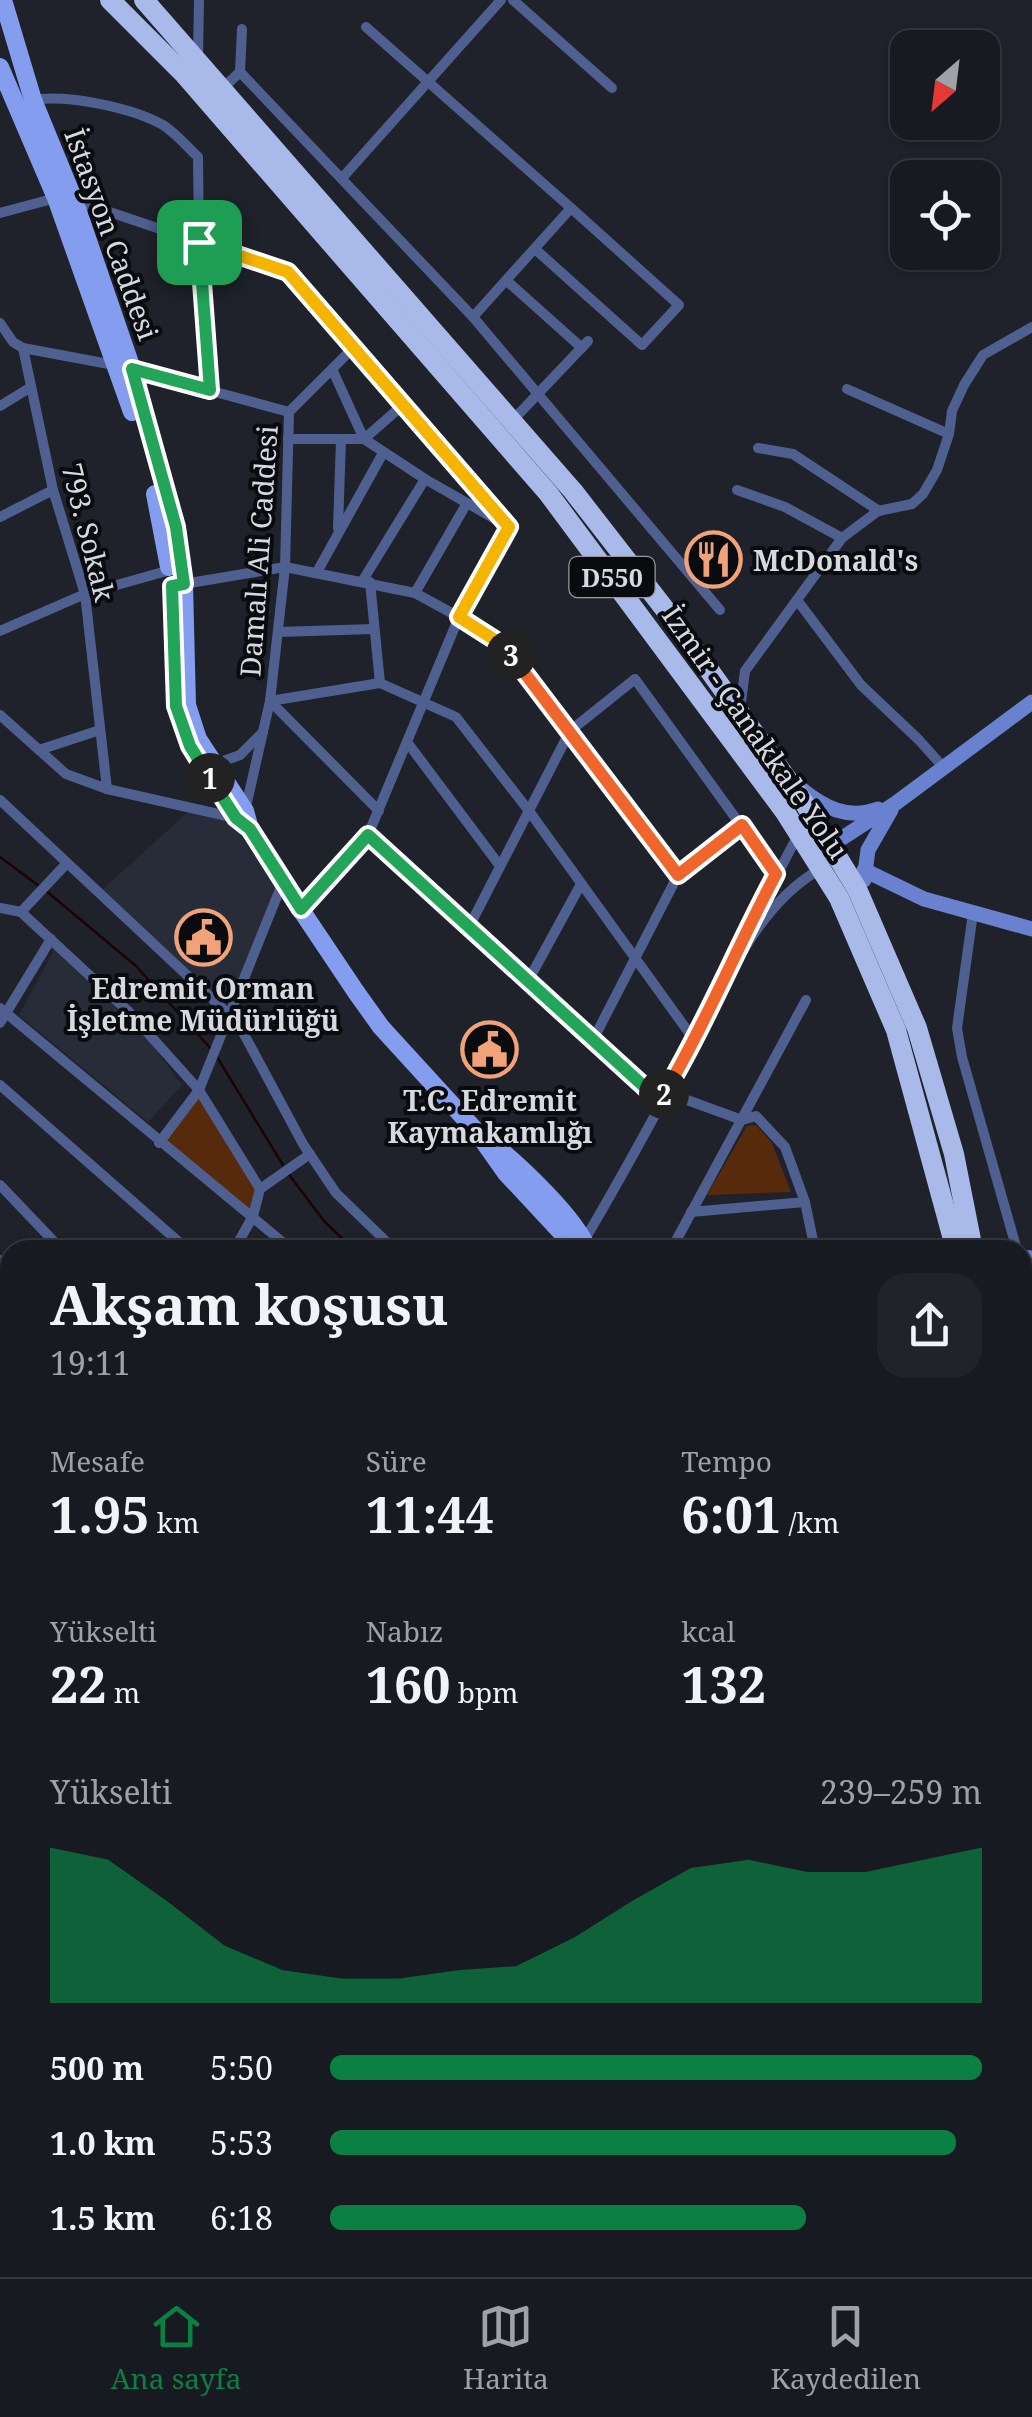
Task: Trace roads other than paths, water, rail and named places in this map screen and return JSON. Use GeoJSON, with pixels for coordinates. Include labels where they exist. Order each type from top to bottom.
{"type":"FeatureCollection","features":[{"type":"Feature","properties":{"kind":"highway","name":"İzmir - Çanakkale Yolu"},"geometry":{"type":"LineString","coordinates":[[110,0],[184,74],[548,493],[710,708],[798,835],[829,858],[867,910],[917,1028],[954,1154],[968,1240]]}},
{"type":"Feature","properties":{"kind":"highway","name":"İzmir - Çanakkale Yolu"},"geometry":{"type":"LineString","coordinates":[[144,0],[573,491],[786,776],[819,827],[839,898],[896,1030],[966,1240]]}},
{"type":"Feature","properties":{"kind":"main road","name":"İstasyon Caddesi"},"geometry":{"type":"LineString","coordinates":[[3,0],[65,199],[124,367],[175,580],[176,706],[190,746],[209,766],[381,1026],[477,1132],[506,1173],[572,1240]]}},
{"type":"Feature","properties":{"kind":"main road","name":"İstasyon Caddesi"},"geometry":{"type":"LineString","coordinates":[[0,66],[65,199]]}},
{"type":"Feature","properties":{"kind":"street"},"geometry":{"type":"LineString","coordinates":[[198,59],[199,0]]}},
{"type":"Feature","properties":{"kind":"street"},"geometry":{"type":"LineString","coordinates":[[343,177],[501,0]]}},
{"type":"Feature","properties":{"kind":"street"},"geometry":{"type":"LineString","coordinates":[[513,0],[612,88]]}},
{"type":"Feature","properties":{"kind":"street"},"geometry":{"type":"LineString","coordinates":[[366,27],[679,305],[642,346],[535,249]]}},
{"type":"Feature","properties":{"kind":"street"},"geometry":{"type":"LineString","coordinates":[[223,88],[240,72],[242,29]]}},
{"type":"Feature","properties":{"kind":"street"},"geometry":{"type":"LineString","coordinates":[[240,72],[474,317],[720,610]]}},
{"type":"Feature","properties":{"kind":"street"},"geometry":{"type":"LineString","coordinates":[[33,100],[65,99],[137,114],[165,126],[198,158],[199,242],[210,390]]}},
{"type":"Feature","properties":{"kind":"street"},"geometry":{"type":"LineString","coordinates":[[0,213],[65,199],[288,272],[509,527]]}},
{"type":"Feature","properties":{"kind":"street"},"geometry":{"type":"LineString","coordinates":[[474,317],[572,208]]}},
{"type":"Feature","properties":{"kind":"street"},"geometry":{"type":"LineString","coordinates":[[506,280],[585,345],[514,420]]}},
{"type":"Feature","properties":{"kind":"street"},"geometry":{"type":"LineString","coordinates":[[740,711],[745,670],[842,538],[879,511],[912,504],[923,494],[950,434],[952,411],[983,355],[1032,327]]}},
{"type":"Feature","properties":{"kind":"street"},"geometry":{"type":"LineString","coordinates":[[1,329],[23,348],[124,367],[289,412],[355,346]]}},
{"type":"Feature","properties":{"kind":"street","name":"793. Sokak"},"geometry":{"type":"LineString","coordinates":[[23,348],[54,490],[85,594],[107,789]]}},
{"type":"Feature","properties":{"kind":"street"},"geometry":{"type":"LineString","coordinates":[[332,369],[364,438],[425,479],[509,527]]}},
{"type":"Feature","properties":{"kind":"street"},"geometry":{"type":"LineString","coordinates":[[0,406],[31,387]]}},
{"type":"Feature","properties":{"kind":"street"},"geometry":{"type":"LineString","coordinates":[[847,390],[950,434]]}},
{"type":"Feature","properties":{"kind":"street"},"geometry":{"type":"LineString","coordinates":[[288,439],[364,438],[404,404]]}},
{"type":"Feature","properties":{"kind":"street","name":"Damalı Ali Caddesi"},"geometry":{"type":"LineString","coordinates":[[244,819],[270,701],[278,632],[285,567],[289,412]]}},
{"type":"Feature","properties":{"kind":"street"},"geometry":{"type":"LineString","coordinates":[[338,532],[341,439]]}},
{"type":"Feature","properties":{"kind":"street"},"geometry":{"type":"LineString","coordinates":[[758,448],[792,454],[879,511]]}},
{"type":"Feature","properties":{"kind":"street"},"geometry":{"type":"LineString","coordinates":[[316,572],[383,453]]}},
{"type":"Feature","properties":{"kind":"street"},"geometry":{"type":"LineString","coordinates":[[380,683],[366,581],[425,479]]}},
{"type":"Feature","properties":{"kind":"street"},"geometry":{"type":"LineString","coordinates":[[0,517],[54,490]]}},
{"type":"Feature","properties":{"kind":"street"},"geometry":{"type":"LineString","coordinates":[[737,490],[785,507],[842,538]]}},
{"type":"Feature","properties":{"kind":"street"},"geometry":{"type":"LineString","coordinates":[[415,593],[466,503]]}},
{"type":"Feature","properties":{"kind":"street"},"geometry":{"type":"LineString","coordinates":[[301,909],[368,835],[459,617],[509,527]]}},
{"type":"Feature","properties":{"kind":"street"},"geometry":{"type":"LineString","coordinates":[[0,631],[85,594],[285,567],[415,593],[506,647],[678,875]]}},
{"type":"Feature","properties":{"kind":"street"},"geometry":{"type":"LineString","coordinates":[[797,600],[861,685],[944,768]]}},
{"type":"Feature","properties":{"kind":"street"},"geometry":{"type":"LineString","coordinates":[[278,632],[374,629]]}},
{"type":"Feature","properties":{"kind":"street"},"geometry":{"type":"LineString","coordinates":[[469,927],[570,731],[634,679],[776,874]]}},
{"type":"Feature","properties":{"kind":"street"},"geometry":{"type":"LineString","coordinates":[[270,701],[380,683],[456,717],[695,1041]]}},
{"type":"Feature","properties":{"kind":"street"},"geometry":{"type":"LineString","coordinates":[[270,701],[379,810]]}},
{"type":"Feature","properties":{"kind":"street"},"geometry":{"type":"LineString","coordinates":[[722,983],[791,888],[896,803],[1032,702]]}},
{"type":"Feature","properties":{"kind":"street"},"geometry":{"type":"LineString","coordinates":[[0,716],[66,774],[107,789],[244,819]]}},
{"type":"Feature","properties":{"kind":"street"},"geometry":{"type":"LineString","coordinates":[[39,750],[100,730]]}},
{"type":"Feature","properties":{"kind":"street"},"geometry":{"type":"LineString","coordinates":[[209,766],[240,755],[264,731]]}},
{"type":"Feature","properties":{"kind":"street"},"geometry":{"type":"LineString","coordinates":[[407,742],[500,866]]}},
{"type":"Feature","properties":{"kind":"street"},"geometry":{"type":"LineString","coordinates":[[786,776],[814,800],[844,814],[868,813],[896,803]]}},
{"type":"Feature","properties":{"kind":"street"},"geometry":{"type":"LineString","coordinates":[[0,800],[227,1020],[238,1022],[310,1154],[336,1192],[386,1240]]}},
{"type":"Feature","properties":{"kind":"street"},"geometry":{"type":"LineString","coordinates":[[867,910],[864,870],[868,850],[896,803]]}},
{"type":"Feature","properties":{"kind":"street"},"geometry":{"type":"LineString","coordinates":[[593,1040],[678,875],[742,825]]}},
{"type":"Feature","properties":{"kind":"street"},"geometry":{"type":"LineString","coordinates":[[585,1240],[695,1041],[798,835],[819,827]]}},
{"type":"Feature","properties":{"kind":"street"},"geometry":{"type":"LineString","coordinates":[[368,835],[593,1040],[663,1097],[742,1120],[756,1116],[785,1147],[805,1202],[813,1240]]}},
{"type":"Feature","properties":{"kind":"street"},"geometry":{"type":"LineString","coordinates":[[22,912],[68,863]]}},
{"type":"Feature","properties":{"kind":"street"},"geometry":{"type":"LineString","coordinates":[[864,870],[924,898],[1032,929]]}},
{"type":"Feature","properties":{"kind":"street"},"geometry":{"type":"LineString","coordinates":[[158,1142],[199,1090],[283,883]]}},
{"type":"Feature","properties":{"kind":"street"},"geometry":{"type":"LineString","coordinates":[[528,981],[581,884]]}},
{"type":"Feature","properties":{"kind":"street"},"geometry":{"type":"LineString","coordinates":[[0,908],[22,912],[130,1012],[199,1090],[260,1189]]}},
{"type":"Feature","properties":{"kind":"street"},"geometry":{"type":"LineString","coordinates":[[973,913],[957,1028],[1013,1240]]}},
{"type":"Feature","properties":{"kind":"street"},"geometry":{"type":"LineString","coordinates":[[51,939],[2,1014],[281,1240]]}},
{"type":"Feature","properties":{"kind":"street"},"geometry":{"type":"LineString","coordinates":[[676,1240],[806,1000]]}},
{"type":"Feature","properties":{"kind":"street"},"geometry":{"type":"LineString","coordinates":[[0,1085],[177,1240]]}},
{"type":"Feature","properties":{"kind":"street"},"geometry":{"type":"LineString","coordinates":[[240,1240],[253,1216],[260,1189],[310,1154]]}},
{"type":"Feature","properties":{"kind":"street"},"geometry":{"type":"LineString","coordinates":[[0,1185],[52,1240]]}},
{"type":"Feature","properties":{"kind":"street"},"geometry":{"type":"LineString","coordinates":[[691,1212],[805,1202]]}},
{"type":"Feature","properties":{"kind":"waterway"},"geometry":{"type":"LineString","coordinates":[[0,857],[39,886]]}},
{"type":"Feature","properties":{"kind":"waterway"},"geometry":{"type":"LineString","coordinates":[[45,890],[136,966],[212,1050]]}},
{"type":"Feature","properties":{"kind":"waterway"},"geometry":{"type":"LineString","coordinates":[[217,1057],[283,1165]]}},
{"type":"Feature","properties":{"kind":"waterway"},"geometry":{"type":"LineString","coordinates":[[287,1172],[344,1240]]}},
{"type":"Feature","properties":{"kind":"place","name":"McDonald's"},"geometry":{"type":"Point","coordinates":[714,560]}},
{"type":"Feature","properties":{"kind":"place","name":"Edremit Orman İşletme Müdürlüğü"},"geometry":{"type":"Point","coordinates":[203,937]}},
{"type":"Feature","properties":{"kind":"place","name":"T.C. Edremit Kaymakamlığı"},"geometry":{"type":"Point","coordinates":[490,1049]}}]}
